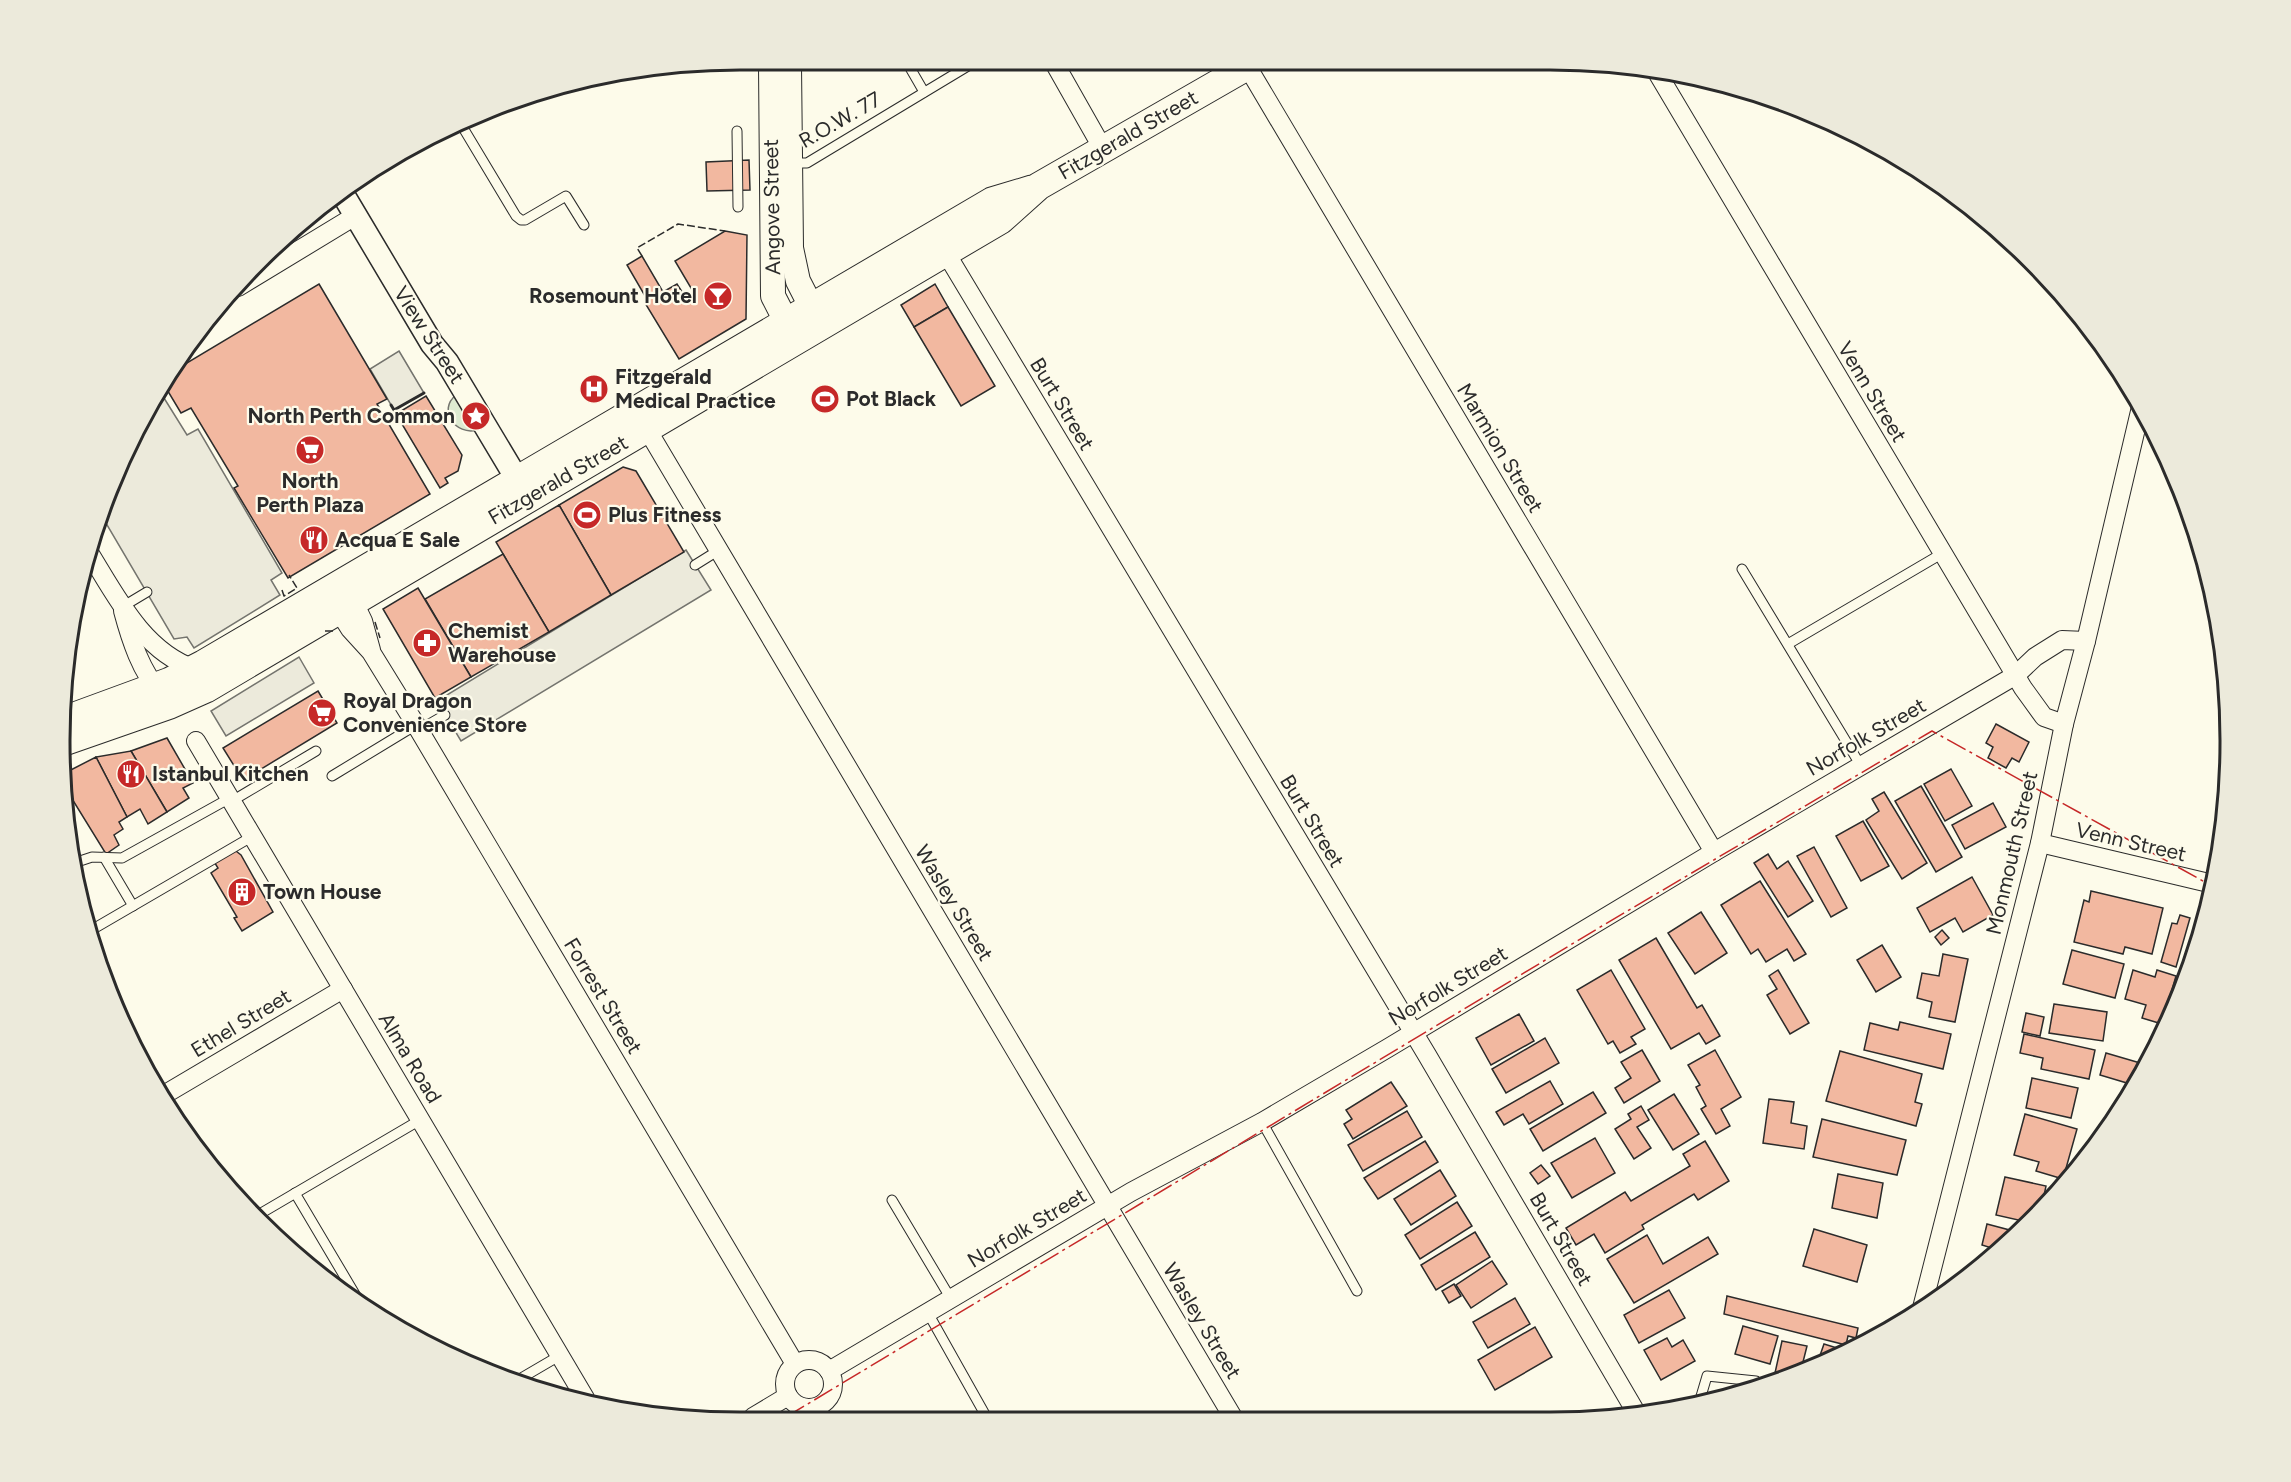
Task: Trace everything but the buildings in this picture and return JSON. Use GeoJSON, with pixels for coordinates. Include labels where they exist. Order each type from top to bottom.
{"type":"FeatureCollection","features":[{"type":"Feature","properties":{"kind":"main road","name":"Angove Street"},"geometry":{"type":"LineString","coordinates":[[771,70],[773,296],[790,332]]}},
{"type":"Feature","properties":{"kind":"main road","name":"Angove Street"},"geometry":{"type":"LineString","coordinates":[[789,70],[791,248],[795,274],[816,317]]}},
{"type":"Feature","properties":{"kind":"main road","name":"Fitzgerald Street"},"geometry":{"type":"LineString","coordinates":[[816,317],[946,253],[1001,220],[1039,186],[1241,70]]}},
{"type":"Feature","properties":{"kind":"main road","name":"Fitzgerald Street"},"geometry":{"type":"LineString","coordinates":[[70,739],[162,696],[195,669],[340,596],[816,317],[992,201],[1039,186]]}},
{"type":"Feature","properties":{"kind":"main road","name":"Fitzgerald Street"},"geometry":{"type":"LineString","coordinates":[[71,719],[162,696],[206,688],[517,479],[641,419]]}},
{"type":"Feature","properties":{"kind":"street"},"geometry":{"type":"LineString","coordinates":[[1058,70],[1104,148]]}},
{"type":"Feature","properties":{"kind":"street","name":"Marmion Street"},"geometry":{"type":"LineString","coordinates":[[1250,70],[1714,852]]}},
{"type":"Feature","properties":{"kind":"street","name":"Venn Street"},"geometry":{"type":"LineString","coordinates":[[1661,80],[2016,675],[2044,717],[2064,724]]}},
{"type":"Feature","properties":{"kind":"street","name":"View Street"},"geometry":{"type":"LineString","coordinates":[[346,199],[432,344],[447,362],[517,479]]}},
{"type":"Feature","properties":{"kind":"street"},"geometry":{"type":"LineString","coordinates":[[262,273],[356,216]]}},
{"type":"Feature","properties":{"kind":"street","name":"Burt Street"},"geometry":{"type":"LineString","coordinates":[[946,253],[1413,1033],[1633,1406]]}},
{"type":"Feature","properties":{"kind":"street","name":"Monmouth Street"},"geometry":{"type":"LineString","coordinates":[[1925,1298],[2040,843],[2064,724],[2086,641],[2137,418]]}},
{"type":"Feature","properties":{"kind":"street","name":"Wasley Street"},"geometry":{"type":"LineString","coordinates":[[641,419],[1230,1412]]}},
{"type":"Feature","properties":{"kind":"street"},"geometry":{"type":"LineString","coordinates":[[95,562],[122,607],[158,649],[179,663],[195,669]]}},
{"type":"Feature","properties":{"kind":"street","name":"Forrest Street"},"geometry":{"type":"LineString","coordinates":[[340,596],[363,621],[371,652],[795,1364]]}},
{"type":"Feature","properties":{"kind":"street"},"geometry":{"type":"LineString","coordinates":[[122,607],[132,646],[162,696]]}},
{"type":"Feature","properties":{"kind":"street","name":"Norfolk Street"},"geometry":{"type":"LineString","coordinates":[[829,1371],[1108,1205],[1262,1122],[1413,1033],[1714,852],[2016,675],[2035,657],[2062,640],[2086,641]]}},
{"type":"Feature","properties":{"kind":"street","name":"Alma Road"},"geometry":{"type":"LineString","coordinates":[[196,741],[582,1392]]}},
{"type":"Feature","properties":{"kind":"street","name":"Venn Street"},"geometry":{"type":"LineString","coordinates":[[2040,843],[2206,882]]}},
{"type":"Feature","properties":{"kind":"street","name":"Ethel Street"},"geometry":{"type":"LineString","coordinates":[[169,1092],[343,989]]}},
{"type":"Feature","properties":{"kind":"street"},"geometry":{"type":"LineString","coordinates":[[807,1360],[819,1362],[829,1371],[833,1380],[832,1390],[824,1411],[796,1405],[788,1396],[784,1385],[787,1373],[795,1364],[807,1360]]}},
{"type":"Feature","properties":{"kind":"street"},"geometry":{"type":"LineString","coordinates":[[761,1412],[788,1396]]}},
{"type":"Feature","properties":{"kind":"lane"},"geometry":{"type":"LineString","coordinates":[[911,70],[924,92]]}},
{"type":"Feature","properties":{"kind":"lane","name":"R.O.W. 77"},"geometry":{"type":"LineString","coordinates":[[791,163],[807,162],[961,70]]}},
{"type":"Feature","properties":{"kind":"lane"},"geometry":{"type":"LineString","coordinates":[[465,131],[516,216],[521,220],[525,220],[566,196],[584,225]]}},
{"type":"Feature","properties":{"kind":"lane"},"geometry":{"type":"LineString","coordinates":[[737,131],[738,207]]}},
{"type":"Feature","properties":{"kind":"lane"},"geometry":{"type":"LineString","coordinates":[[695,565],[719,550]]}},
{"type":"Feature","properties":{"kind":"lane"},"geometry":{"type":"LineString","coordinates":[[1788,644],[1943,553]]}},
{"type":"Feature","properties":{"kind":"lane"},"geometry":{"type":"LineString","coordinates":[[1742,569],[1861,766]]}},
{"type":"Feature","properties":{"kind":"lane"},"geometry":{"type":"LineString","coordinates":[[122,607],[147,592]]}},
{"type":"Feature","properties":{"kind":"lane"},"geometry":{"type":"LineString","coordinates":[[332,776],[445,715]]}},
{"type":"Feature","properties":{"kind":"lane"},"geometry":{"type":"LineString","coordinates":[[81,861],[92,857],[122,858],[316,751]]}},
{"type":"Feature","properties":{"kind":"lane"},"geometry":{"type":"LineString","coordinates":[[97,927],[253,836]]}},
{"type":"Feature","properties":{"kind":"lane"},"geometry":{"type":"LineString","coordinates":[[104,857],[133,906]]}},
{"type":"Feature","properties":{"kind":"lane"},"geometry":{"type":"LineString","coordinates":[[264,1212],[420,1120]]}},
{"type":"Feature","properties":{"kind":"lane"},"geometry":{"type":"LineString","coordinates":[[1262,1122],[1358,1291]]}},
{"type":"Feature","properties":{"kind":"lane"},"geometry":{"type":"LineString","coordinates":[[295,1193],[350,1285]]}},
{"type":"Feature","properties":{"kind":"lane"},"geometry":{"type":"LineString","coordinates":[[892,1200],[951,1299]]}},
{"type":"Feature","properties":{"kind":"lane"},"geometry":{"type":"LineString","coordinates":[[928,1313],[984,1412]]}},
{"type":"Feature","properties":{"kind":"lane"},"geometry":{"type":"LineString","coordinates":[[525,1376],[560,1356]]}},
{"type":"Feature","properties":{"kind":"lane"},"geometry":{"type":"LineString","coordinates":[[1702,1394],[1707,1376],[1751,1381]]}},
{"type":"Feature","properties":{"kind":"green space"},"geometry":{"type":"Polygon","coordinates":[[[456,395],[477,430],[462,429],[452,420],[448,408],[456,395]]]}},
{"type":"Feature","properties":{"kind":"shaded area"},"geometry":{"type":"Polygon","coordinates":[[[399,351],[424,393],[394,410],[370,369],[399,351]]]}},
{"type":"Feature","properties":{"kind":"shaded area"},"geometry":{"type":"Polygon","coordinates":[[[164,399],[187,435],[198,429],[282,573],[271,580],[280,595],[194,648],[187,637],[174,639],[106,524],[140,444],[164,399]]]}},
{"type":"Feature","properties":{"kind":"shaded area"},"geometry":{"type":"Polygon","coordinates":[[[686,550],[711,590],[461,741],[437,701],[686,550]]]}},
{"type":"Feature","properties":{"kind":"shaded area"},"geometry":{"type":"Polygon","coordinates":[[[299,657],[314,683],[226,736],[211,711],[299,657]]]}},
{"type":"Feature","properties":{"kind":"fence"},"geometry":{"type":"LineString","coordinates":[[642,256],[637,248],[678,224],[725,231]]}},
{"type":"Feature","properties":{"kind":"fence"},"geometry":{"type":"LineString","coordinates":[[282,590],[284,596],[297,588],[289,575]]}},
{"type":"Feature","properties":{"kind":"fence"},"geometry":{"type":"LineString","coordinates":[[375,622],[380,638]]}},
{"type":"Feature","properties":{"kind":"fence"},"geometry":{"type":"LineString","coordinates":[[325,631],[336,631]]}},
{"type":"Feature","properties":{"kind":"wall"},"geometry":{"type":"LineString","coordinates":[[391,405],[394,410],[424,393]]}},
{"type":"Feature","properties":{"kind":"power"},"geometry":{"type":"LineString","coordinates":[[794,1412],[1602,926],[1932,731],[2206,882]]}},
{"type":"Feature","properties":{"kind":"place","name":"Rosemount Hotel"},"geometry":{"type":"Point","coordinates":[718,296]}},
{"type":"Feature","properties":{"kind":"place","name":"Fitzgerald Medical Practice"},"geometry":{"type":"Point","coordinates":[594,389]}},
{"type":"Feature","properties":{"kind":"place","name":"Pot Black"},"geometry":{"type":"Point","coordinates":[825,399]}},
{"type":"Feature","properties":{"kind":"place","name":"North Perth Common"},"geometry":{"type":"Point","coordinates":[476,416]}},
{"type":"Feature","properties":{"kind":"place","name":"North Perth Plaza"},"geometry":{"type":"Point","coordinates":[310,450]}},
{"type":"Feature","properties":{"kind":"place","name":"Plus Fitness"},"geometry":{"type":"Point","coordinates":[587,515]}},
{"type":"Feature","properties":{"kind":"place","name":"Acqua E Sale"},"geometry":{"type":"Point","coordinates":[314,540]}},
{"type":"Feature","properties":{"kind":"place","name":"Chemist Warehouse"},"geometry":{"type":"Point","coordinates":[427,643]}},
{"type":"Feature","properties":{"kind":"place","name":"Royal Dragon Convenience Store"},"geometry":{"type":"Point","coordinates":[322,713]}},
{"type":"Feature","properties":{"kind":"place","name":"Istanbul Kitchen"},"geometry":{"type":"Point","coordinates":[131,774]}},
{"type":"Feature","properties":{"kind":"place","name":"Town House"},"geometry":{"type":"Point","coordinates":[242,892]}}]}
